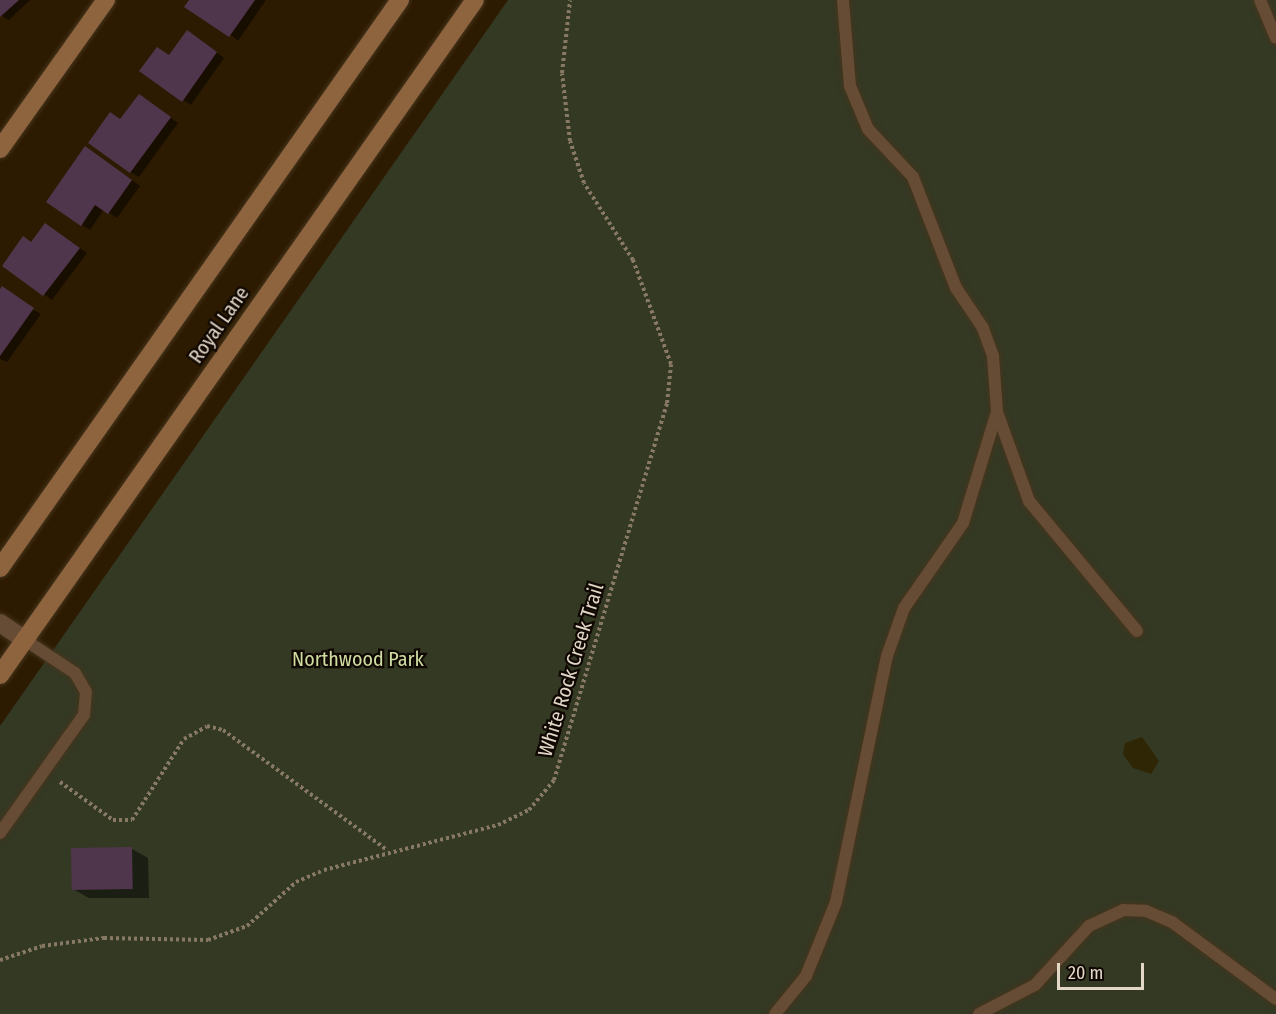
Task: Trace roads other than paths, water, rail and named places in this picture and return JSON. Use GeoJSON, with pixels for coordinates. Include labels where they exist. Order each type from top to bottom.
{"type":"FeatureCollection","features":[{"type":"Feature","properties":{"kind":"main road"},"geometry":{"type":"LineString","coordinates":[[0,148],[105,0]]}},
{"type":"Feature","properties":{"kind":"main road","name":"Royal Lane"},"geometry":{"type":"LineString","coordinates":[[0,568],[399,0]]}},
{"type":"Feature","properties":{"kind":"main road","name":"Royal Lane"},"geometry":{"type":"LineString","coordinates":[[0,675],[475,0]]}},
{"type":"Feature","properties":{"kind":"street"},"geometry":{"type":"LineString","coordinates":[[0,623],[25,640]]}},
{"type":"Feature","properties":{"kind":"lane"},"geometry":{"type":"LineString","coordinates":[[843,0],[850,86],[868,129],[913,177],[956,288],[983,328],[993,357],[997,412],[1029,501],[1137,630]]}},
{"type":"Feature","properties":{"kind":"lane"},"geometry":{"type":"LineString","coordinates":[[1260,0],[1276,38]]}},
{"type":"Feature","properties":{"kind":"lane"},"geometry":{"type":"LineString","coordinates":[[775,1014],[806,976],[836,902],[887,656],[904,608],[963,523],[997,412]]}},
{"type":"Feature","properties":{"kind":"lane"},"geometry":{"type":"LineString","coordinates":[[0,833],[84,715],[86,692],[75,673],[25,640]]}},
{"type":"Feature","properties":{"kind":"lane"},"geometry":{"type":"LineString","coordinates":[[979,1014],[1035,985],[1089,926],[1124,910],[1146,911],[1172,922],[1276,999]]}},
{"type":"Feature","properties":{"kind":"park label","name":"Northwood Park"},"geometry":{"type":"Point","coordinates":[358,659]}}]}
